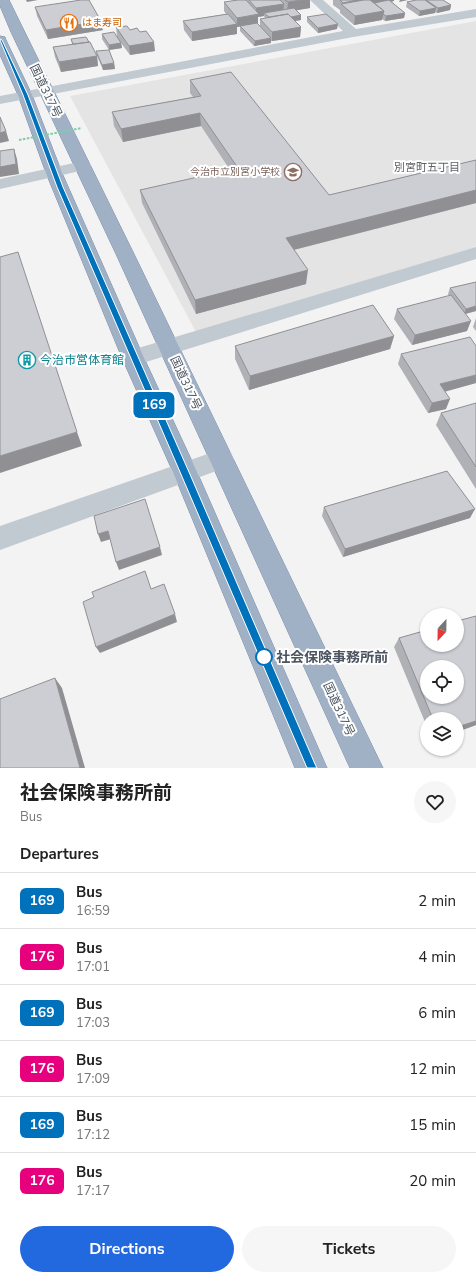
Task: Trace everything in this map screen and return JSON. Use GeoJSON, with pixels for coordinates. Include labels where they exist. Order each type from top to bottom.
{"type":"FeatureCollection","features":[{"type":"Feature","properties":{"kind":"highway","name":"国道317号"},"geometry":{"type":"LineString","coordinates":[[4,9],[35,94],[54,172],[311,768]]}},
{"type":"Feature","properties":{"kind":"highway","name":"国道317号"},"geometry":{"type":"LineString","coordinates":[[0,40],[83,166],[367,768]]}},
{"type":"Feature","properties":{"kind":"street"},"geometry":{"type":"LineString","coordinates":[[316,0],[354,33]]}},
{"type":"Feature","properties":{"kind":"street"},"geometry":{"type":"LineString","coordinates":[[471,0],[476,4]]}},
{"type":"Feature","properties":{"kind":"street"},"geometry":{"type":"LineString","coordinates":[[0,100],[354,33],[476,12]]}},
{"type":"Feature","properties":{"kind":"street"},"geometry":{"type":"LineString","coordinates":[[0,184],[83,166]]}},
{"type":"Feature","properties":{"kind":"street"},"geometry":{"type":"LineString","coordinates":[[133,358],[476,253]]}},
{"type":"Feature","properties":{"kind":"street"},"geometry":{"type":"LineString","coordinates":[[0,538],[222,459]]}},
{"type":"Feature","properties":{"kind":"path"},"geometry":{"type":"LineString","coordinates":[[19,140],[82,128]]}},
{"type":"Feature","properties":{"kind":"shaded area","name":"今治市立別宮小学校"},"geometry":{"type":"Polygon","coordinates":[[[476,21],[476,247],[196,332],[70,96],[476,21]]]}},
{"type":"Feature","properties":{"kind":"building"},"geometry":{"type":"Polygon","coordinates":[[[89,0],[101,21],[46,30],[35,7],[89,0]]]}},
{"type":"Feature","properties":{"kind":"building"},"geometry":{"type":"Polygon","coordinates":[[[246,0],[259,14],[237,18],[224,2],[246,0]]]}},
{"type":"Feature","properties":{"kind":"building"},"geometry":{"type":"Polygon","coordinates":[[[249,0],[280,0],[284,4],[256,8],[249,0]]]}},
{"type":"Feature","properties":{"kind":"building"},"geometry":{"type":"Polygon","coordinates":[[[285,0],[303,0],[288,2],[285,0]]]}},
{"type":"Feature","properties":{"kind":"building"},"geometry":{"type":"Polygon","coordinates":[[[340,0],[357,0],[343,3],[340,0]]]}},
{"type":"Feature","properties":{"kind":"building"},"geometry":{"type":"Polygon","coordinates":[[[370,0],[384,11],[355,16],[341,4],[370,0]]]}},
{"type":"Feature","properties":{"kind":"building"},"geometry":{"type":"Polygon","coordinates":[[[389,0],[405,13],[386,16],[383,14],[384,11],[374,3],[389,0]]]}},
{"type":"Feature","properties":{"kind":"building"},"geometry":{"type":"Polygon","coordinates":[[[425,0],[436,8],[420,11],[407,2],[425,0]]]}},
{"type":"Feature","properties":{"kind":"building"},"geometry":{"type":"Polygon","coordinates":[[[426,0],[443,0],[451,5],[438,8],[426,0]]]}},
{"type":"Feature","properties":{"kind":"building"},"geometry":{"type":"Polygon","coordinates":[[[294,8],[301,15],[291,17],[288,14],[269,17],[264,13],[294,8]]]}},
{"type":"Feature","properties":{"kind":"building"},"geometry":{"type":"Polygon","coordinates":[[[228,14],[237,24],[192,32],[183,21],[228,14]]]}},
{"type":"Feature","properties":{"kind":"building"},"geometry":{"type":"Polygon","coordinates":[[[288,14],[301,27],[272,32],[260,19],[288,14]]]}},
{"type":"Feature","properties":{"kind":"building"},"geometry":{"type":"Polygon","coordinates":[[[326,14],[338,24],[318,28],[307,17],[326,14]]]}},
{"type":"Feature","properties":{"kind":"building"},"geometry":{"type":"Polygon","coordinates":[[[257,23],[271,38],[255,41],[240,26],[257,23]]]}},
{"type":"Feature","properties":{"kind":"building"},"geometry":{"type":"Polygon","coordinates":[[[127,26],[130,30],[137,28],[140,32],[146,31],[154,42],[129,46],[116,27],[127,26]]]}},
{"type":"Feature","properties":{"kind":"building"},"geometry":{"type":"Polygon","coordinates":[[[114,32],[121,43],[109,45],[102,34],[114,32]]]}},
{"type":"Feature","properties":{"kind":"building"},"geometry":{"type":"Polygon","coordinates":[[[86,37],[89,42],[73,44],[71,39],[86,37]]]}},
{"type":"Feature","properties":{"kind":"building"},"geometry":{"type":"Polygon","coordinates":[[[90,42],[97,56],[59,62],[53,47],[90,42]]]}},
{"type":"Feature","properties":{"kind":"building"},"geometry":{"type":"Polygon","coordinates":[[[109,50],[114,63],[102,65],[96,51],[109,50]]]}},
{"type":"Feature","properties":{"kind":"building"},"geometry":{"type":"Polygon","coordinates":[[[231,72],[329,195],[476,160],[476,190],[286,238],[308,270],[195,300],[140,190],[238,168],[200,113],[121,129],[112,112],[201,96],[190,80],[231,72]]]}},
{"type":"Feature","properties":{"kind":"building"},"geometry":{"type":"Polygon","coordinates":[[[0,117],[6,131],[0,133],[0,117]]]}},
{"type":"Feature","properties":{"kind":"building"},"geometry":{"type":"Polygon","coordinates":[[[14,149],[16,164],[0,167],[0,151],[14,149]]]}},
{"type":"Feature","properties":{"kind":"building","name":"今治市営体育館"},"geometry":{"type":"Polygon","coordinates":[[[18,252],[77,432],[0,456],[0,257],[18,252]]]}},
{"type":"Feature","properties":{"kind":"building"},"geometry":{"type":"Polygon","coordinates":[[[476,282],[476,306],[466,309],[450,288],[476,282]]]}},
{"type":"Feature","properties":{"kind":"building"},"geometry":{"type":"Polygon","coordinates":[[[451,295],[471,321],[415,335],[397,309],[451,295]]]}},
{"type":"Feature","properties":{"kind":"building"},"geometry":{"type":"Polygon","coordinates":[[[373,305],[394,336],[250,376],[235,346],[373,305]]]}},
{"type":"Feature","properties":{"kind":"building"},"geometry":{"type":"Polygon","coordinates":[[[470,337],[476,346],[476,375],[440,384],[450,399],[432,403],[401,354],[470,337]]]}},
{"type":"Feature","properties":{"kind":"building"},"geometry":{"type":"Polygon","coordinates":[[[476,403],[476,467],[441,413],[476,403]]]}},
{"type":"Feature","properties":{"kind":"building"},"geometry":{"type":"Polygon","coordinates":[[[447,471],[475,509],[345,549],[324,507],[447,471]]]}},
{"type":"Feature","properties":{"kind":"building"},"geometry":{"type":"Polygon","coordinates":[[[145,499],[160,547],[116,562],[108,531],[98,534],[94,516],[145,499]]]}},
{"type":"Feature","properties":{"kind":"building"},"geometry":{"type":"Polygon","coordinates":[[[145,571],[151,589],[164,584],[175,614],[96,647],[83,602],[94,597],[92,592],[145,571]]]}},
{"type":"Feature","properties":{"kind":"building"},"geometry":{"type":"Polygon","coordinates":[[[476,616],[476,721],[464,725],[464,712],[430,712],[427,704],[464,704],[464,660],[420,660],[420,688],[399,638],[420,632],[420,652],[464,652],[464,619],[476,616]]]}},
{"type":"Feature","properties":{"kind":"building"},"geometry":{"type":"Polygon","coordinates":[[[55,678],[80,768],[0,768],[0,699],[55,678]]]}},
{"type":"Feature","properties":{"kind":"bus line","name":"169"},"geometry":{"type":"LineString","coordinates":[[0,40],[25,95],[60,187],[133,358],[184,472],[311,768]]}},
{"type":"Feature","properties":{"kind":"place","name":"はま寿司"},"geometry":{"type":"Point","coordinates":[69,23]}},
{"type":"Feature","properties":{"kind":"place","name":"今治市立別宮小学校"},"geometry":{"type":"Point","coordinates":[293,172]}},
{"type":"Feature","properties":{"kind":"place","name":"今治市営体育館"},"geometry":{"type":"Point","coordinates":[27,360]}},
{"type":"Feature","properties":{"kind":"place","name":"社会保険事務所前"},"geometry":{"type":"Point","coordinates":[264,657]}},
{"type":"Feature","properties":{"kind":"district","name":"別宮町五丁目"},"geometry":{"type":"Point","coordinates":[427,167]}}]}
